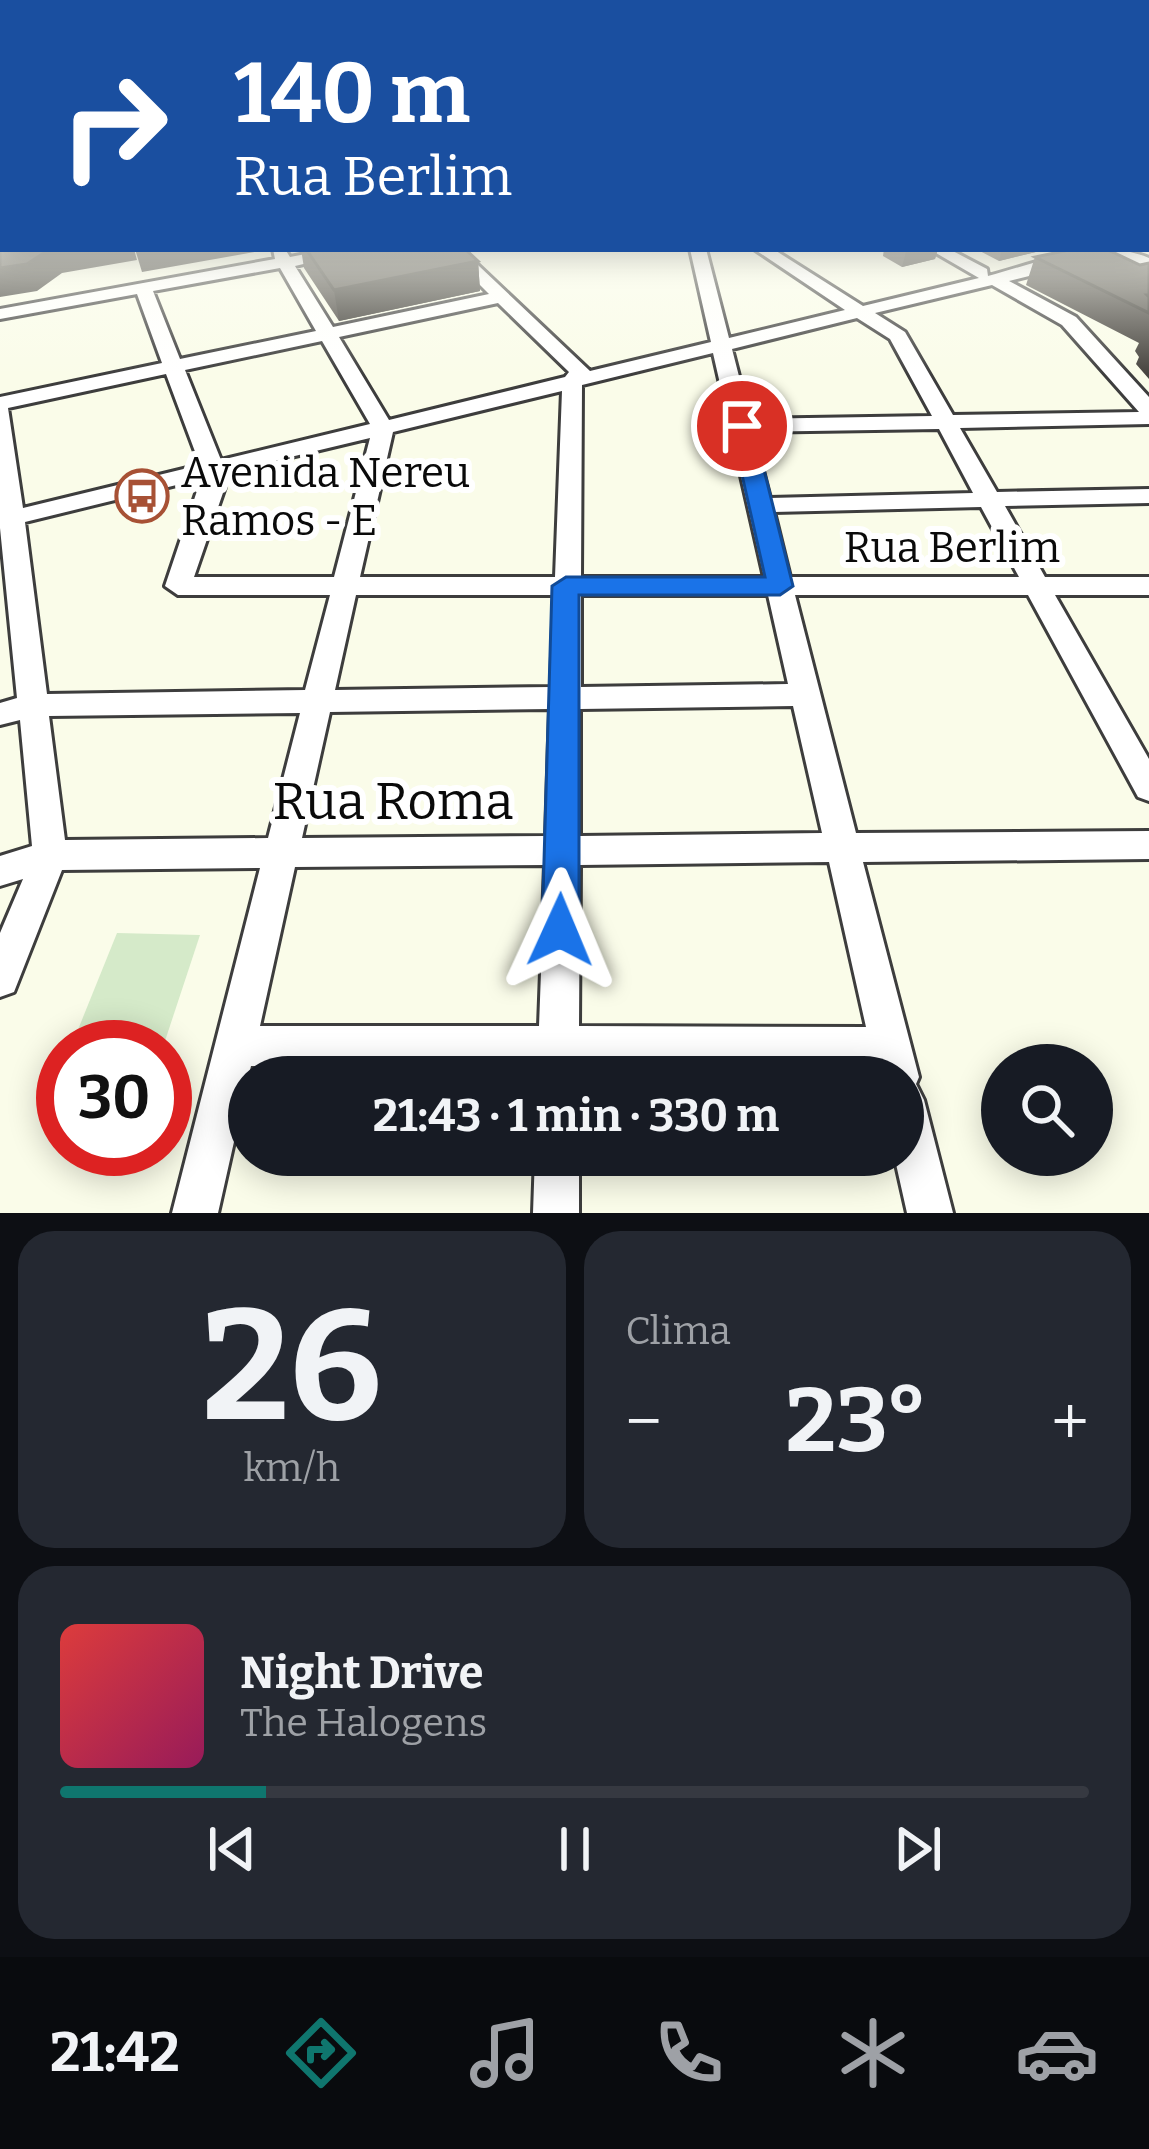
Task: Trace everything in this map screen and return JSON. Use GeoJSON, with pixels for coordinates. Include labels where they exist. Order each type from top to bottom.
{"type":"FeatureCollection","features":[{"type":"Feature","properties":{"kind":"street"},"geometry":{"type":"LineString","coordinates":[[0,302],[247,262]]}},
{"type":"Feature","properties":{"kind":"street"},"geometry":{"type":"LineString","coordinates":[[0,314],[258,262]]}},
{"type":"Feature","properties":{"kind":"street"},"geometry":{"type":"LineString","coordinates":[[195,1213],[381,424],[290,262]]}},
{"type":"Feature","properties":{"kind":"street"},"geometry":{"type":"LineString","coordinates":[[465,262],[576,376],[566,586],[558,1056]]}},
{"type":"Feature","properties":{"kind":"street"},"geometry":{"type":"LineString","coordinates":[[701,262],[893,1056]]}},
{"type":"Feature","properties":{"kind":"street"},"geometry":{"type":"LineString","coordinates":[[782,262],[898,336],[1149,788]]}},
{"type":"Feature","properties":{"kind":"street"},"geometry":{"type":"LineString","coordinates":[[960,262],[1069,321],[1149,414]]}},
{"type":"Feature","properties":{"kind":"street"},"geometry":{"type":"LineString","coordinates":[[5,514],[1039,262]]}},
{"type":"Feature","properties":{"kind":"street"},"geometry":{"type":"LineString","coordinates":[[987,276],[1056,262]]}},
{"type":"Feature","properties":{"kind":"street"},"geometry":{"type":"LineString","coordinates":[[143,288],[211,465]]}},
{"type":"Feature","properties":{"kind":"street"},"geometry":{"type":"LineString","coordinates":[[0,979],[50,855],[5,514],[0,407],[502,296]]}},
{"type":"Feature","properties":{"kind":"street"},"geometry":{"type":"LineString","coordinates":[[742,426],[1149,414]]}},
{"type":"Feature","properties":{"kind":"street","name":"Rua Berlim"},"geometry":{"type":"LineString","coordinates":[[211,465],[213,487],[178,586],[1149,586]]}},
{"type":"Feature","properties":{"kind":"street"},"geometry":{"type":"LineString","coordinates":[[761,506],[1149,496]]}},
{"type":"Feature","properties":{"kind":"street"},"geometry":{"type":"LineString","coordinates":[[0,714],[31,705],[806,695]]}},
{"type":"Feature","properties":{"kind":"street","name":"Rua Roma"},"geometry":{"type":"LineString","coordinates":[[0,871],[50,855],[1149,845]]}},
{"type":"Feature","properties":{"kind":"street"},"geometry":{"type":"LineString","coordinates":[[235,1046],[437,1056]]}},
{"type":"Feature","properties":{"kind":"street"},"geometry":{"type":"LineString","coordinates":[[556,1213],[557,1176]]}},
{"type":"Feature","properties":{"kind":"street"},"geometry":{"type":"LineString","coordinates":[[921,1176],[930,1213]]}},
{"type":"Feature","properties":{"kind":"green space"},"geometry":{"type":"Polygon","coordinates":[[[117,933],[200,935],[172,1020],[82,1020],[117,933]]]}},
{"type":"Feature","properties":{"kind":"building"},"geometry":{"type":"Polygon","coordinates":[[[0,262],[31,262],[27,264],[0,268],[0,262]]]}},
{"type":"Feature","properties":{"kind":"building"},"geometry":{"type":"Polygon","coordinates":[[[315,262],[475,262],[334,290],[315,262]]]}},
{"type":"Feature","properties":{"kind":"building"},"geometry":{"type":"Polygon","coordinates":[[[1044,262],[1149,263],[1149,313],[1044,262]]]}},
{"type":"Feature","properties":{"kind":"place","name":"Avenida Nereu Ramos - E"},"geometry":{"type":"Point","coordinates":[142,496]}},
{"type":"Feature","properties":{"kind":"route"},"geometry":{"type":"LineString","coordinates":[[560,930],[566,586],[780,586],[742,426]]}}]}
